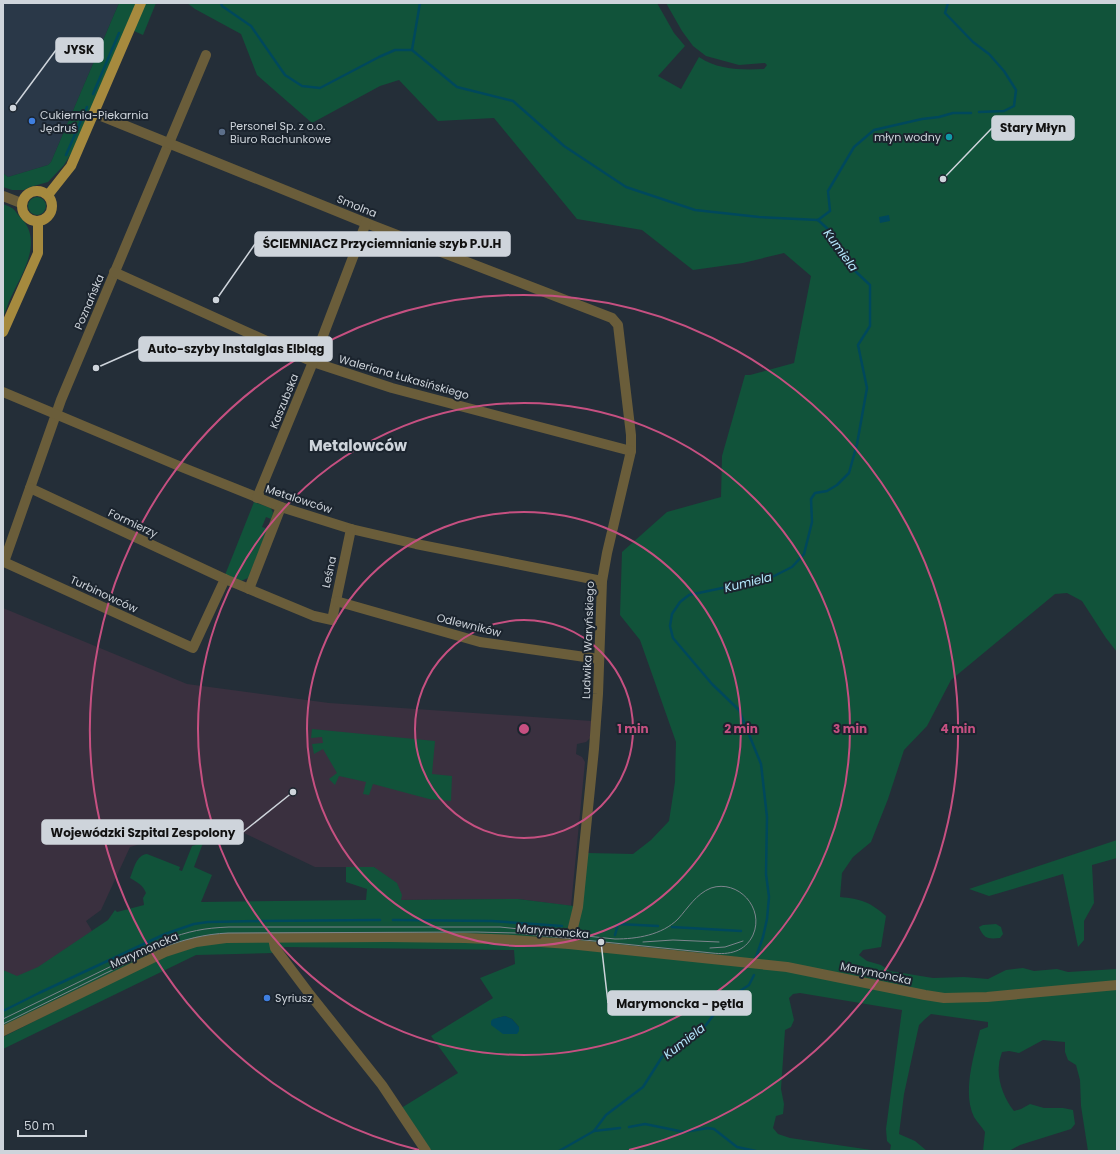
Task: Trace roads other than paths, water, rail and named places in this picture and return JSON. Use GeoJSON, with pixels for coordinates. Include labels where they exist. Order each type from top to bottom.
{"type":"FeatureCollection","features":[{"type":"Feature","properties":{"kind":"main road"},"geometry":{"type":"LineString","coordinates":[[48,195],[71,166],[141,3]]}},
{"type":"Feature","properties":{"kind":"main road"},"geometry":{"type":"LineString","coordinates":[[32,191],[41,191],[48,195],[52,206],[48,217],[38,222],[28,220],[21,208],[25,196],[32,191]]}},
{"type":"Feature","properties":{"kind":"main road"},"geometry":{"type":"LineString","coordinates":[[3,332],[38,252],[38,222]]}},
{"type":"Feature","properties":{"kind":"street","name":"Poznańska"},"geometry":{"type":"LineString","coordinates":[[4,562],[56,414],[114,272],[206,55]]}},
{"type":"Feature","properties":{"kind":"street","name":"Smolna"},"geometry":{"type":"LineString","coordinates":[[94,113],[366,223],[612,318]]}},
{"type":"Feature","properties":{"kind":"street"},"geometry":{"type":"LineString","coordinates":[[3,196],[22,203]]}},
{"type":"Feature","properties":{"kind":"street","name":"Kaszubska"},"geometry":{"type":"LineString","coordinates":[[257,498],[313,362],[366,223]]}},
{"type":"Feature","properties":{"kind":"street","name":"Waleriana Łukasińskiego"},"geometry":{"type":"LineString","coordinates":[[114,272],[313,362],[399,390],[631,451]]}},
{"type":"Feature","properties":{"kind":"street","name":"Ludwika Waryńskiego"},"geometry":{"type":"LineString","coordinates":[[569,944],[578,906],[598,694],[602,581],[607,553],[631,451],[631,435],[618,325],[612,318]]}},
{"type":"Feature","properties":{"kind":"street","name":"Metalowców"},"geometry":{"type":"LineString","coordinates":[[3,392],[281,507],[351,529],[416,544],[602,581]]}},
{"type":"Feature","properties":{"kind":"street","name":"Formierzy"},"geometry":{"type":"LineString","coordinates":[[30,488],[225,579]]}},
{"type":"Feature","properties":{"kind":"street"},"geometry":{"type":"LineString","coordinates":[[225,579],[249,589],[281,507]]}},
{"type":"Feature","properties":{"kind":"street","name":"Leśna"},"geometry":{"type":"LineString","coordinates":[[249,589],[314,616],[332,620],[351,529]]}},
{"type":"Feature","properties":{"kind":"street","name":"Turbinowców"},"geometry":{"type":"LineString","coordinates":[[4,562],[193,648],[225,579]]}},
{"type":"Feature","properties":{"kind":"street","name":"Odlewników"},"geometry":{"type":"LineString","coordinates":[[336,601],[480,642],[599,659]]}},
{"type":"Feature","properties":{"kind":"street","name":"Marymoncka"},"geometry":{"type":"LineString","coordinates":[[3,1031],[154,957],[175,948],[210,940],[388,937],[465,938],[569,944],[787,967],[944,998],[987,997],[1117,985]]}},
{"type":"Feature","properties":{"kind":"street"},"geometry":{"type":"LineString","coordinates":[[273,938],[275,948],[382,1085],[426,1151]]}},
{"type":"Feature","properties":{"kind":"water"},"geometry":{"type":"Polygon","coordinates":[[[889,215],[890,221],[880,223],[879,217],[889,215]]]}},
{"type":"Feature","properties":{"kind":"water"},"geometry":{"type":"Polygon","coordinates":[[[505,1016],[512,1019],[519,1027],[517,1034],[503,1034],[491,1025],[491,1021],[493,1019],[505,1016]]]}},
{"type":"Feature","properties":{"kind":"waterway"},"geometry":{"type":"LineString","coordinates":[[221,3],[222,6],[251,26],[285,75],[302,86],[320,88],[395,50],[412,50],[457,87],[513,101],[564,146],[626,187],[695,210],[759,217],[818,220]]}},
{"type":"Feature","properties":{"kind":"waterway"},"geometry":{"type":"LineString","coordinates":[[412,50],[420,3]]}},
{"type":"Feature","properties":{"kind":"waterway","name":"Kumiela"},"geometry":{"type":"LineString","coordinates":[[948,3],[945,13],[973,42],[989,54],[1004,71],[1016,90],[1014,106],[1004,111],[979,112]]}},
{"type":"Feature","properties":{"kind":"waterway"},"geometry":{"type":"LineString","coordinates":[[93,94],[119,33]]}},
{"type":"Feature","properties":{"kind":"waterway"},"geometry":{"type":"LineString","coordinates":[[66,155],[87,107]]}},
{"type":"Feature","properties":{"kind":"waterway","name":"Kumiela"},"geometry":{"type":"LineString","coordinates":[[818,220],[830,211],[828,191],[854,147],[874,130],[953,113],[971,113]]}},
{"type":"Feature","properties":{"kind":"waterway","name":"Kumiela"},"geometry":{"type":"LineString","coordinates":[[755,960],[763,937],[767,919],[769,897],[766,874],[767,817],[761,764],[739,710],[712,684],[673,638],[670,626],[672,614],[680,602],[689,595],[770,578],[792,567],[804,554],[812,522],[811,499],[815,493],[827,491],[837,485],[849,473],[857,444],[867,388],[858,345],[870,326],[870,285],[854,270],[830,231],[818,220]]}},
{"type":"Feature","properties":{"kind":"waterway"},"geometry":{"type":"LineString","coordinates":[[3,1011],[165,934],[194,924],[208,922],[380,920]]}},
{"type":"Feature","properties":{"kind":"waterway"},"geometry":{"type":"LineString","coordinates":[[393,920],[492,921],[562,926]]}},
{"type":"Feature","properties":{"kind":"waterway"},"geometry":{"type":"LineString","coordinates":[[615,935],[618,924],[658,926]]}},
{"type":"Feature","properties":{"kind":"waterway"},"geometry":{"type":"LineString","coordinates":[[672,927],[741,931]]}},
{"type":"Feature","properties":{"kind":"waterway","name":"Kumiela"},"geometry":{"type":"LineString","coordinates":[[559,1151],[594,1131],[606,1115],[643,1087],[662,1057],[686,1038],[695,1034],[706,1025],[726,998],[749,985],[754,975]]}},
{"type":"Feature","properties":{"kind":"waterway"},"geometry":{"type":"LineString","coordinates":[[629,1127],[645,1124],[684,1132],[708,1128],[714,1129],[737,1147],[756,1151]]}},
{"type":"Feature","properties":{"kind":"waterway"},"geometry":{"type":"LineString","coordinates":[[594,1131],[620,1128]]}},
{"type":"Feature","properties":{"kind":"tram line"},"geometry":{"type":"LineString","coordinates":[[3,1019],[165,940],[204,929],[229,927],[500,927],[615,939],[632,938],[649,935],[664,929],[678,919],[701,894],[711,888],[721,886],[731,888],[747,898],[755,915],[756,925],[750,941],[741,949],[730,953],[712,953],[516,933],[228,933],[211,935],[179,942],[149,953],[3,1024]]}},
{"type":"Feature","properties":{"kind":"tram line"},"geometry":{"type":"LineString","coordinates":[[643,942],[673,940],[719,942]]}},
{"type":"Feature","properties":{"kind":"tram line"},"geometry":{"type":"LineString","coordinates":[[710,948],[725,947],[743,941]]}},
{"type":"Feature","properties":{"kind":"place","name":"JYSK"},"geometry":{"type":"Point","coordinates":[13,108]}},
{"type":"Feature","properties":{"kind":"place","name":"Cukiernia-Piekarnia Jędruś"},"geometry":{"type":"Point","coordinates":[32,121]}},
{"type":"Feature","properties":{"kind":"place","name":"Personel Sp. z o.o. Biuro Rachunkowe"},"geometry":{"type":"Point","coordinates":[222,132]}},
{"type":"Feature","properties":{"kind":"place","name":"młyn wodny"},"geometry":{"type":"Point","coordinates":[949,137]}},
{"type":"Feature","properties":{"kind":"place","name":"Stary Młyn"},"geometry":{"type":"Point","coordinates":[943,179]}},
{"type":"Feature","properties":{"kind":"place","name":"ŚCIEMNIACZ Przyciemnianie szyb P.U.H"},"geometry":{"type":"Point","coordinates":[216,300]}},
{"type":"Feature","properties":{"kind":"place","name":"Auto-szyby Instalglas Elbląg"},"geometry":{"type":"Point","coordinates":[96,368]}},
{"type":"Feature","properties":{"kind":"place","name":"Wojewódzki Szpital Zespolony"},"geometry":{"type":"Point","coordinates":[293,792]}},
{"type":"Feature","properties":{"kind":"place","name":"Marymoncka - pętla"},"geometry":{"type":"Point","coordinates":[601,942]}},
{"type":"Feature","properties":{"kind":"place","name":"Syriusz"},"geometry":{"type":"Point","coordinates":[267,998]}},
{"type":"Feature","properties":{"kind":"district","name":"Metalowców"},"geometry":{"type":"Point","coordinates":[358,445]}}]}
